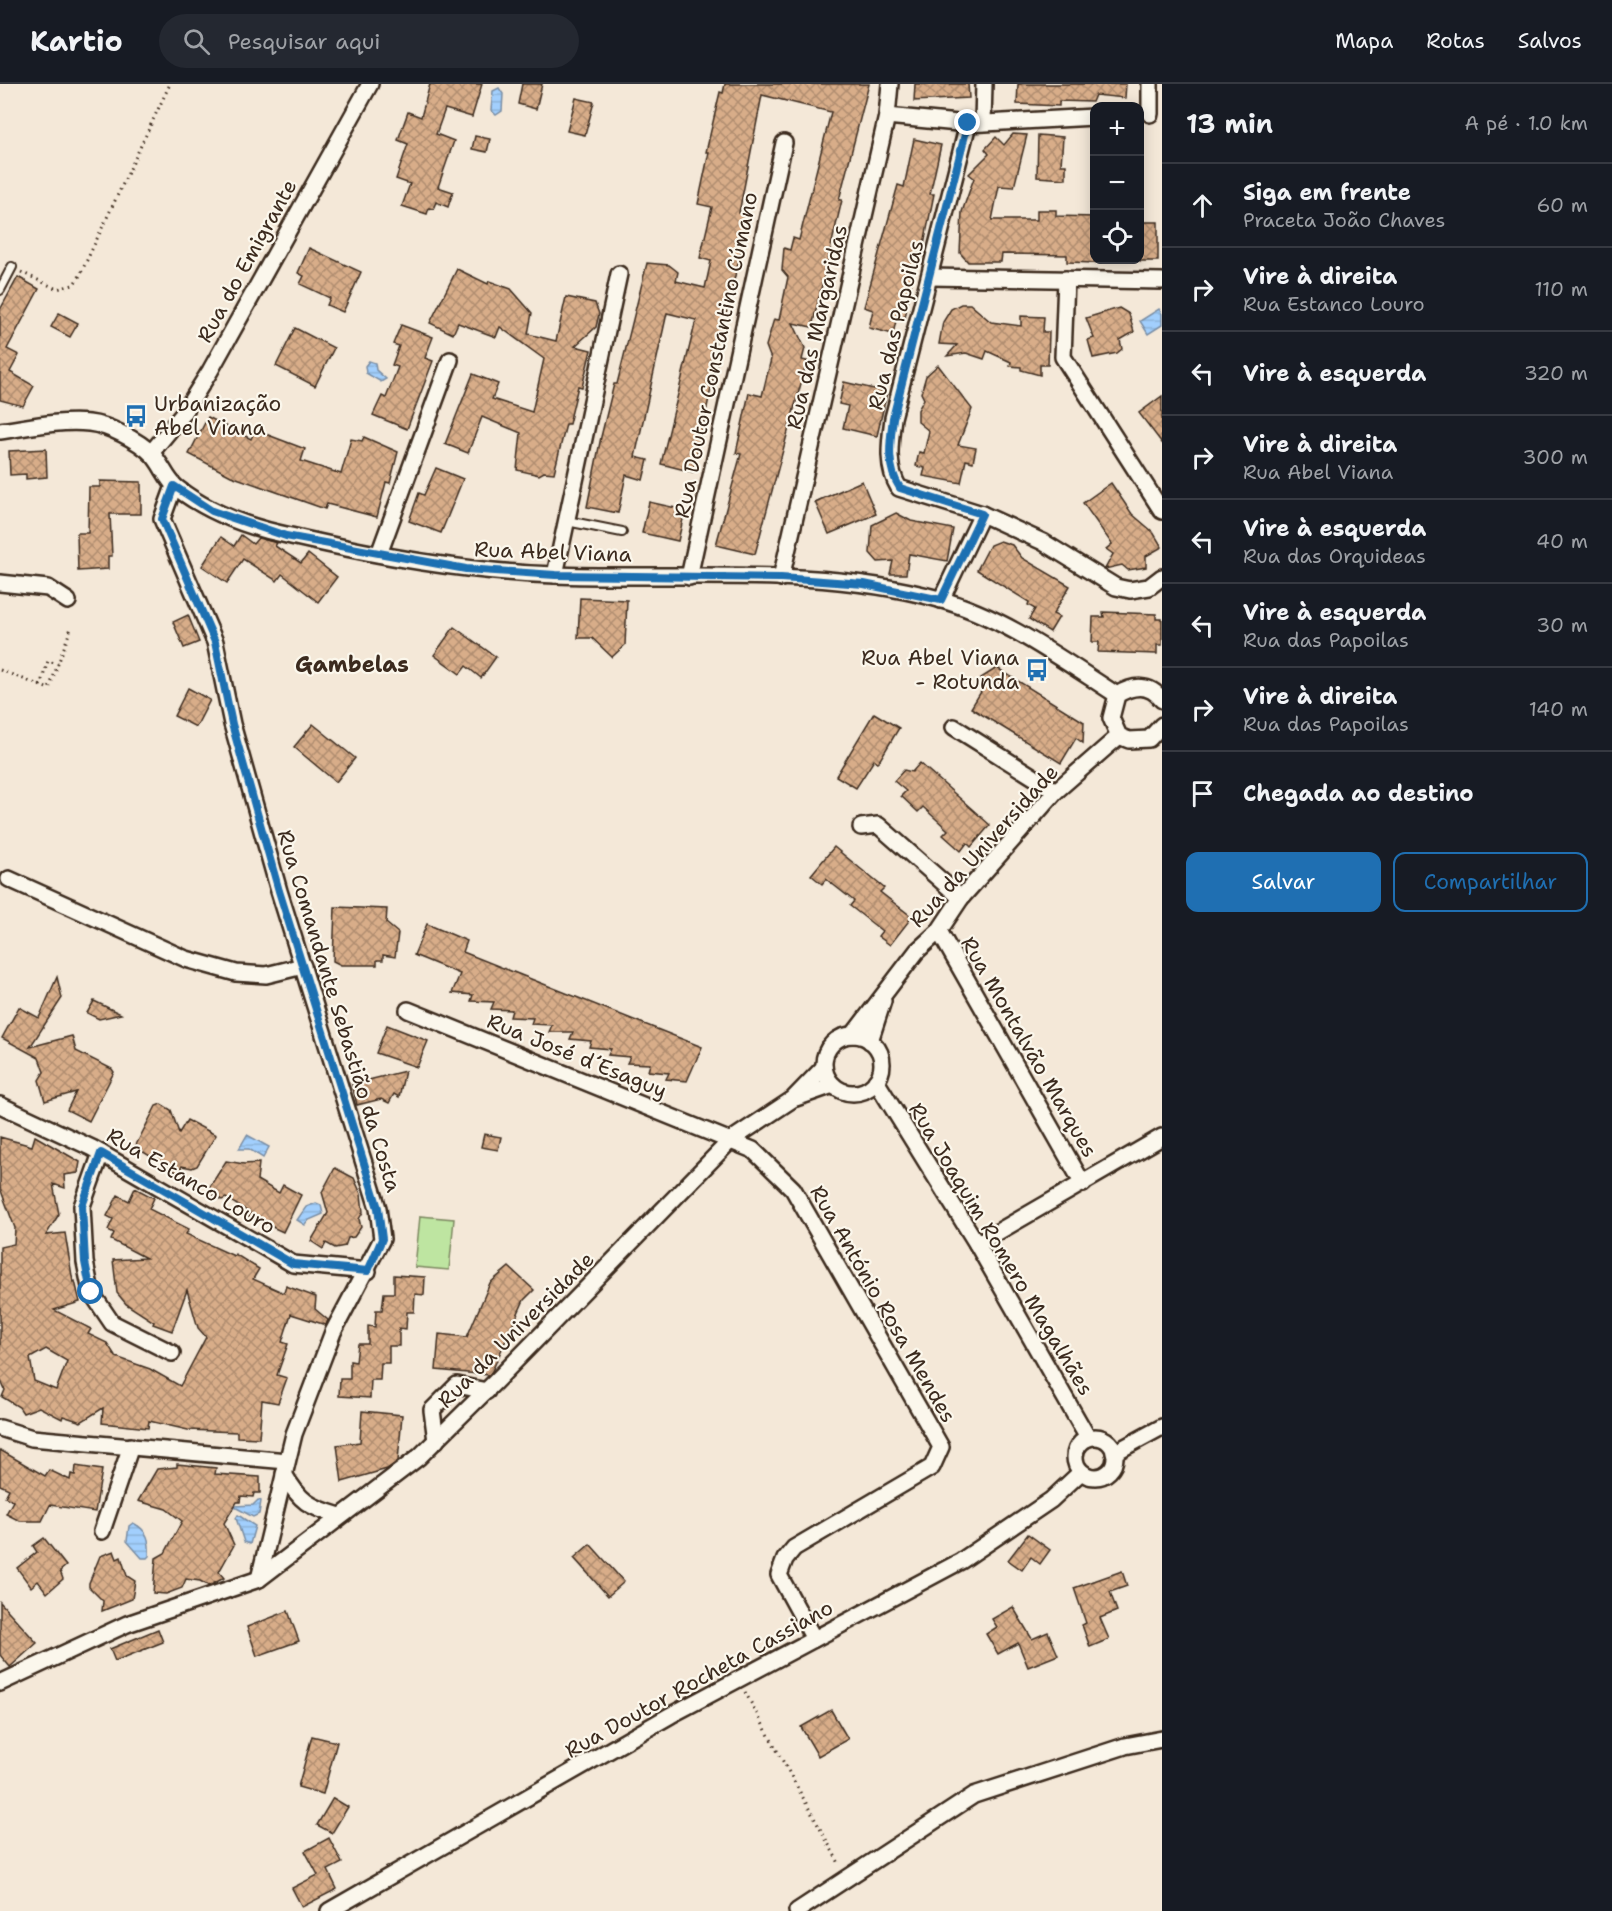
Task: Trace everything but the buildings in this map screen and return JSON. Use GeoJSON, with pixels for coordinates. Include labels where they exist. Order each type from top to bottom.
{"type":"FeatureCollection","features":[{"type":"Feature","properties":{"kind":"street","name":"Rua do Emigrante"},"geometry":{"type":"LineString","coordinates":[[151,453],[183,414],[210,371],[370,84]]}},
{"type":"Feature","properties":{"kind":"street","name":"Rua das Margaridas"},"geometry":{"type":"LineString","coordinates":[[781,578],[886,116],[890,84]]}},
{"type":"Feature","properties":{"kind":"street","name":"Rua das Papoilas"},"geometry":{"type":"LineString","coordinates":[[984,84],[893,418],[889,452],[893,478],[900,488],[982,514],[1043,542],[1116,587],[1130,590],[1149,587],[1162,577]]}},
{"type":"Feature","properties":{"kind":"street"},"geometry":{"type":"LineString","coordinates":[[1150,84],[1151,115]]}},
{"type":"Feature","properties":{"kind":"street"},"geometry":{"type":"LineString","coordinates":[[886,116],[975,123],[1090,117]]}},
{"type":"Feature","properties":{"kind":"street","name":"Rua Doutor Constantino Cúmano"},"geometry":{"type":"LineString","coordinates":[[689,577],[784,143]]}},
{"type":"Feature","properties":{"kind":"street"},"geometry":{"type":"LineString","coordinates":[[555,575],[619,274]]}},
{"type":"Feature","properties":{"kind":"street"},"geometry":{"type":"LineString","coordinates":[[930,277],[1162,281]]}},
{"type":"Feature","properties":{"kind":"street"},"geometry":{"type":"LineString","coordinates":[[1066,279],[1063,357],[1162,511]]}},
{"type":"Feature","properties":{"kind":"street"},"geometry":{"type":"LineString","coordinates":[[379,555],[450,360]]}},
{"type":"Feature","properties":{"kind":"street","name":"Rua Abel Viana"},"geometry":{"type":"LineString","coordinates":[[0,431],[51,424],[90,423],[119,434],[151,453],[174,486],[212,511],[286,536],[379,555],[466,569],[555,575],[781,578],[864,584],[941,600],[1032,640],[1117,695]]}},
{"type":"Feature","properties":{"kind":"street","name":"Rua Comandante Sebastião da Costa"},"geometry":{"type":"LineString","coordinates":[[174,486],[162,519],[215,642],[232,724],[303,966],[378,1208],[382,1239],[368,1271],[333,1332],[294,1434],[259,1579]]}},
{"type":"Feature","properties":{"kind":"street"},"geometry":{"type":"LineString","coordinates":[[941,600],[982,514]]}},
{"type":"Feature","properties":{"kind":"street"},"geometry":{"type":"LineString","coordinates":[[0,583],[48,588],[68,601]]}},
{"type":"Feature","properties":{"kind":"street"},"geometry":{"type":"LineString","coordinates":[[1161,731],[1149,739],[1139,741],[1119,735],[1111,718],[1117,695],[1140,686],[1152,689],[1162,699]]}},
{"type":"Feature","properties":{"kind":"street"},"geometry":{"type":"LineString","coordinates":[[954,727],[1056,791]]}},
{"type":"Feature","properties":{"kind":"street","name":"Rua da Universidade"},"geometry":{"type":"LineString","coordinates":[[0,1683],[127,1624],[259,1579],[419,1457],[487,1391],[731,1140],[793,1099],[824,1067],[829,1049],[843,1037],[853,1035],[917,951],[939,931],[961,898],[1056,791],[1119,735]]}},
{"type":"Feature","properties":{"kind":"street"},"geometry":{"type":"LineString","coordinates":[[861,827],[878,825],[961,898]]}},
{"type":"Feature","properties":{"kind":"street"},"geometry":{"type":"LineString","coordinates":[[9,879],[196,962],[236,973],[266,975],[303,966]]}},
{"type":"Feature","properties":{"kind":"street","name":"Rua Montalvão Marques"},"geometry":{"type":"LineString","coordinates":[[939,931],[1083,1184]]}},
{"type":"Feature","properties":{"kind":"street","name":"Rua da Universidade"},"geometry":{"type":"LineString","coordinates":[[870,1041],[887,990]]}},
{"type":"Feature","properties":{"kind":"street","name":"Rua José d´Esaguy"},"geometry":{"type":"LineString","coordinates":[[408,1010],[731,1140]]}},
{"type":"Feature","properties":{"kind":"street"},"geometry":{"type":"LineString","coordinates":[[824,1067],[833,1085],[847,1093],[856,1093],[871,1087],[876,1081],[882,1064],[877,1047],[870,1041],[853,1035]]}},
{"type":"Feature","properties":{"kind":"street","name":"Rua Joaquim Romero Magalhães"},"geometry":{"type":"LineString","coordinates":[[876,1081],[977,1244],[1088,1438]]}},
{"type":"Feature","properties":{"kind":"street","name":"Rua da Universidade"},"geometry":{"type":"LineString","coordinates":[[793,1099],[833,1085]]}},
{"type":"Feature","properties":{"kind":"street","name":"Rua Estanco Louro"},"geometry":{"type":"LineString","coordinates":[[0,1105],[101,1153],[293,1264],[368,1271]]}},
{"type":"Feature","properties":{"kind":"street"},"geometry":{"type":"LineString","coordinates":[[977,1244],[1162,1137]]}},
{"type":"Feature","properties":{"kind":"street","name":"Rua António Rosa Mendes"},"geometry":{"type":"LineString","coordinates":[[731,1140],[753,1150],[793,1189],[941,1447],[939,1458],[932,1467],[794,1548],[785,1559],[780,1575],[814,1640]]}},
{"type":"Feature","properties":{"kind":"street"},"geometry":{"type":"LineString","coordinates":[[101,1153],[82,1206],[85,1262],[91,1292],[112,1323],[172,1353]]}},
{"type":"Feature","properties":{"kind":"street"},"geometry":{"type":"LineString","coordinates":[[436,1441],[432,1410],[457,1385],[487,1391]]}},
{"type":"Feature","properties":{"kind":"street"},"geometry":{"type":"LineString","coordinates":[[1114,1453],[1162,1426]]}},
{"type":"Feature","properties":{"kind":"street"},"geometry":{"type":"LineString","coordinates":[[0,1428],[32,1438],[131,1446],[285,1467],[297,1496],[314,1508],[340,1516]]}},
{"type":"Feature","properties":{"kind":"street"},"geometry":{"type":"LineString","coordinates":[[1088,1438],[1101,1438],[1107,1441],[1114,1453],[1113,1466],[1104,1474],[1093,1477],[1081,1472],[1075,1460],[1077,1447],[1088,1438]]}},
{"type":"Feature","properties":{"kind":"street"},"geometry":{"type":"LineString","coordinates":[[102,1531],[131,1446]]}},
{"type":"Feature","properties":{"kind":"street","name":"Rua Doutor Rocheta Cassiano"},"geometry":{"type":"LineString","coordinates":[[329,1911],[738,1679],[961,1560],[1052,1500],[1081,1472]]}},
{"type":"Feature","properties":{"kind":"street"},"geometry":{"type":"LineString","coordinates":[[797,1911],[974,1796],[1125,1746],[1162,1739]]}},
{"type":"Feature","properties":{"kind":"lane"},"geometry":{"type":"LineString","coordinates":[[0,290],[12,267]]}},
{"type":"Feature","properties":{"kind":"lane"},"geometry":{"type":"LineString","coordinates":[[567,521],[622,532]]}},
{"type":"Feature","properties":{"kind":"path"},"geometry":{"type":"LineString","coordinates":[[12,267],[57,289],[73,285],[79,277],[170,84]]}},
{"type":"Feature","properties":{"kind":"path"},"geometry":{"type":"LineString","coordinates":[[0,670],[49,689],[71,628]]}},
{"type":"Feature","properties":{"kind":"path"},"geometry":{"type":"LineString","coordinates":[[40,686],[48,661],[58,664]]}},
{"type":"Feature","properties":{"kind":"path"},"geometry":{"type":"LineString","coordinates":[[738,1679],[848,1880]]}},
{"type":"Feature","properties":{"kind":"green space"},"geometry":{"type":"Polygon","coordinates":[[[420,1216],[454,1219],[449,1270],[415,1267],[420,1216]]]}},
{"type":"Feature","properties":{"kind":"water"},"geometry":{"type":"Polygon","coordinates":[[[499,88],[503,94],[502,111],[496,115],[491,110],[493,91],[499,88]]]}},
{"type":"Feature","properties":{"kind":"water"},"geometry":{"type":"Polygon","coordinates":[[[1159,309],[1162,314],[1162,325],[1148,334],[1140,321],[1159,309]]]}},
{"type":"Feature","properties":{"kind":"water"},"geometry":{"type":"Polygon","coordinates":[[[369,361],[375,363],[376,370],[386,379],[381,382],[366,373],[365,366],[369,361]]]}},
{"type":"Feature","properties":{"kind":"water"},"geometry":{"type":"Polygon","coordinates":[[[247,1135],[269,1147],[263,1158],[249,1149],[239,1149],[247,1135]]]}},
{"type":"Feature","properties":{"kind":"water"},"geometry":{"type":"Polygon","coordinates":[[[316,1203],[321,1205],[323,1214],[309,1220],[305,1225],[297,1220],[306,1207],[316,1203]]]}},
{"type":"Feature","properties":{"kind":"water"},"geometry":{"type":"Polygon","coordinates":[[[258,1500],[261,1501],[259,1514],[253,1517],[233,1506],[253,1505],[258,1500]]]}},
{"type":"Feature","properties":{"kind":"water"},"geometry":{"type":"Polygon","coordinates":[[[238,1515],[255,1526],[250,1544],[244,1542],[236,1518],[238,1515]]]}},
{"type":"Feature","properties":{"kind":"water"},"geometry":{"type":"Polygon","coordinates":[[[133,1523],[147,1536],[149,1556],[147,1558],[142,1558],[127,1541],[129,1526],[133,1523]]]}},
{"type":"Feature","properties":{"kind":"place","name":"Urbanização Abel Viana"},"geometry":{"type":"Point","coordinates":[136,416]}},
{"type":"Feature","properties":{"kind":"place","name":"Rua Abel Viana - Rotunda"},"geometry":{"type":"Point","coordinates":[1037,670]}},
{"type":"Feature","properties":{"kind":"district","name":"Gambelas"},"geometry":{"type":"Point","coordinates":[352,664]}},
{"type":"Feature","properties":{"kind":"route"},"geometry":{"type":"LineString","coordinates":[[91,1292],[85,1262],[82,1206],[101,1153],[293,1264],[368,1271],[382,1239],[378,1208],[279,891],[232,724],[215,642],[162,519],[174,486],[212,511],[286,536],[379,555],[466,569],[555,575],[781,578],[864,584],[941,600],[982,514],[900,488],[893,478],[889,452],[893,418],[968,123]]}}]}
